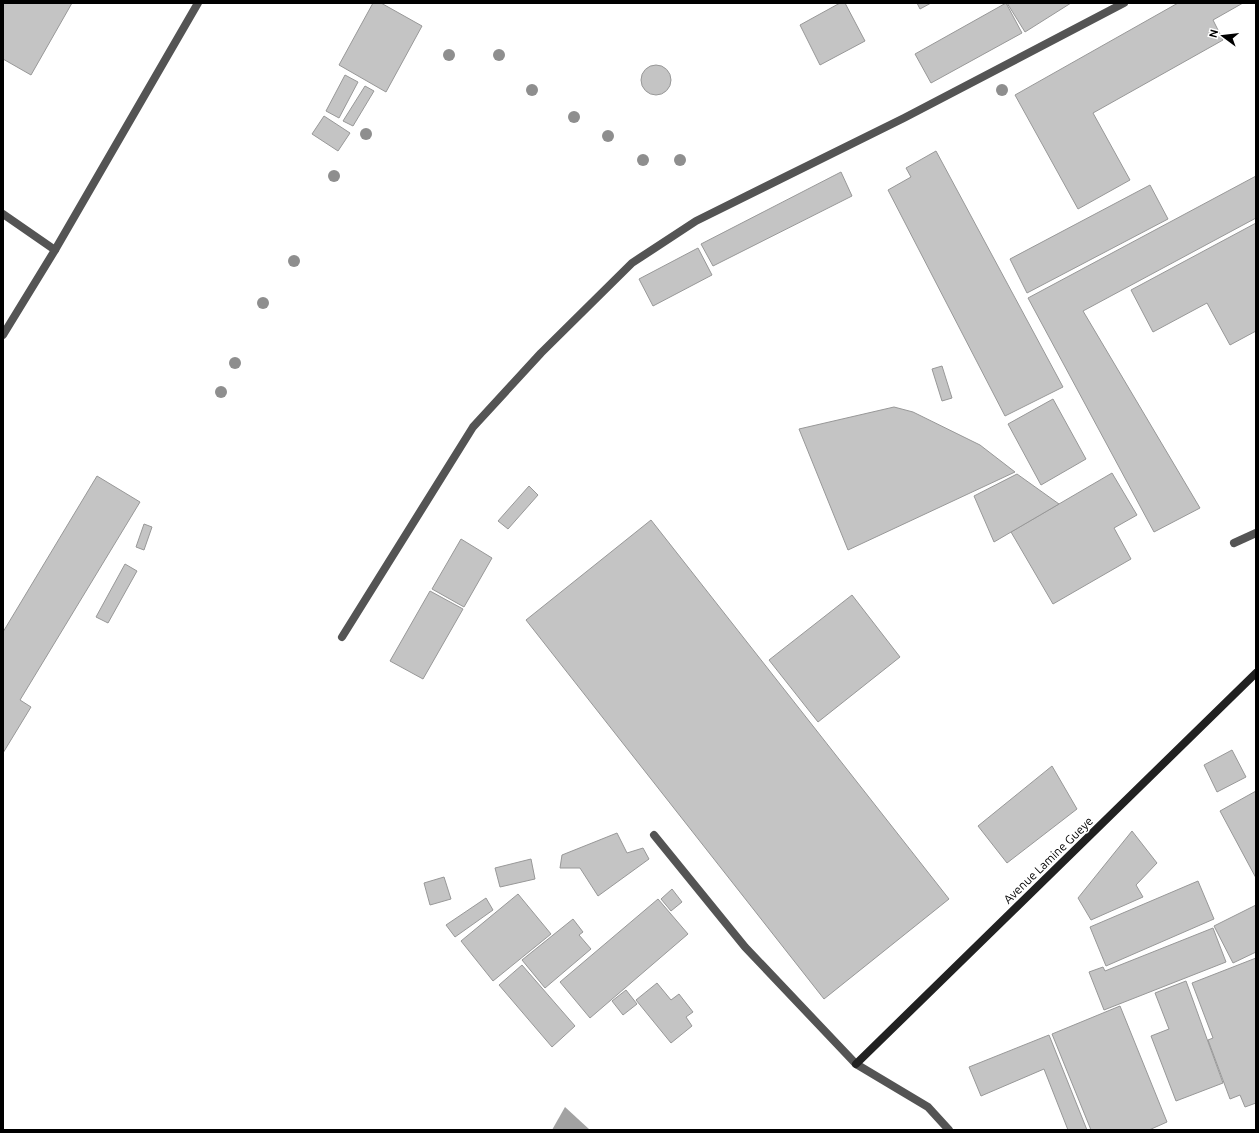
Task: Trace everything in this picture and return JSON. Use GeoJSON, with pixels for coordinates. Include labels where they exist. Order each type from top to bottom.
{"type":"FeatureCollection","features":[{"type":"Feature","properties":{"kind":"street"},"geometry":{"type":"LineString","coordinates":[[3,335],[55,250],[198,3]]}},
{"type":"Feature","properties":{"kind":"street"},"geometry":{"type":"LineString","coordinates":[[342,637],[473,427],[541,353],[632,263],[696,221],[904,118],[1124,3]]}},
{"type":"Feature","properties":{"kind":"street"},"geometry":{"type":"LineString","coordinates":[[3,214],[55,250]]}},
{"type":"Feature","properties":{"kind":"street"},"geometry":{"type":"LineString","coordinates":[[1234,543],[1256,533]]}},
{"type":"Feature","properties":{"kind":"street","name":"Avenue Lamine Gueye"},"geometry":{"type":"LineString","coordinates":[[856,1064],[1256,672]]}},
{"type":"Feature","properties":{"kind":"street"},"geometry":{"type":"LineString","coordinates":[[654,836],[745,947],[856,1064],[928,1107],[949,1130]]}},
{"type":"Feature","properties":{"kind":"shaded area"},"geometry":{"type":"Polygon","coordinates":[[[565,1107],[590,1130],[552,1130],[565,1107]]]}},
{"type":"Feature","properties":{"kind":"building"},"geometry":{"type":"Polygon","coordinates":[[[3,3],[72,3],[31,75],[3,59],[3,3]]]}},
{"type":"Feature","properties":{"kind":"building"},"geometry":{"type":"Polygon","coordinates":[[[373,3],[381,3],[422,26],[386,92],[339,65],[373,3]]]}},
{"type":"Feature","properties":{"kind":"building"},"geometry":{"type":"Polygon","coordinates":[[[840,3],[845,3],[865,41],[820,65],[800,25],[840,3]]]}},
{"type":"Feature","properties":{"kind":"building"},"geometry":{"type":"Polygon","coordinates":[[[917,3],[931,3],[920,9],[917,3]]]}},
{"type":"Feature","properties":{"kind":"building"},"geometry":{"type":"Polygon","coordinates":[[[1006,3],[1022,33],[931,83],[915,54],[1006,3]]]}},
{"type":"Feature","properties":{"kind":"building"},"geometry":{"type":"Polygon","coordinates":[[[1007,3],[1071,3],[1025,32],[1007,3]]]}},
{"type":"Feature","properties":{"kind":"building"},"geometry":{"type":"Polygon","coordinates":[[[1178,3],[1243,3],[1213,20],[1223,40],[1093,113],[1130,180],[1078,209],[1015,95],[1178,3]]]}},
{"type":"Feature","properties":{"kind":"building"},"geometry":{"type":"Polygon","coordinates":[[[656,65],[667,69],[671,80],[667,91],[656,95],[645,91],[641,80],[645,69],[656,65]]]}},
{"type":"Feature","properties":{"kind":"building"},"geometry":{"type":"Polygon","coordinates":[[[345,75],[358,82],[339,118],[326,111],[345,75]]]}},
{"type":"Feature","properties":{"kind":"building"},"geometry":{"type":"Polygon","coordinates":[[[365,86],[374,91],[353,126],[343,121],[365,86]]]}},
{"type":"Feature","properties":{"kind":"building"},"geometry":{"type":"Polygon","coordinates":[[[324,116],[350,133],[338,151],[312,134],[324,116]]]}},
{"type":"Feature","properties":{"kind":"building"},"geometry":{"type":"Polygon","coordinates":[[[936,151],[1063,387],[1005,416],[888,190],[911,177],[906,168],[936,151]]]}},
{"type":"Feature","properties":{"kind":"building"},"geometry":{"type":"Polygon","coordinates":[[[841,172],[852,196],[713,266],[701,244],[841,172]]]}},
{"type":"Feature","properties":{"kind":"building"},"geometry":{"type":"Polygon","coordinates":[[[1256,176],[1256,218],[1083,311],[1200,508],[1154,532],[1028,298],[1256,176]]]}},
{"type":"Feature","properties":{"kind":"building"},"geometry":{"type":"Polygon","coordinates":[[[1150,185],[1168,219],[1027,293],[1010,259],[1150,185]]]}},
{"type":"Feature","properties":{"kind":"building"},"geometry":{"type":"Polygon","coordinates":[[[1256,223],[1256,331],[1230,345],[1207,303],[1153,332],[1131,290],[1256,223]]]}},
{"type":"Feature","properties":{"kind":"building"},"geometry":{"type":"Polygon","coordinates":[[[698,248],[712,275],[653,306],[639,279],[698,248]]]}},
{"type":"Feature","properties":{"kind":"building"},"geometry":{"type":"Polygon","coordinates":[[[942,366],[952,398],[942,401],[932,369],[942,366]]]}},
{"type":"Feature","properties":{"kind":"building"},"geometry":{"type":"Polygon","coordinates":[[[1053,399],[1086,459],[1041,485],[1008,424],[1053,399]]]}},
{"type":"Feature","properties":{"kind":"building"},"geometry":{"type":"Polygon","coordinates":[[[894,407],[913,412],[980,445],[1015,472],[848,550],[799,429],[894,407]]]}},
{"type":"Feature","properties":{"kind":"building"},"geometry":{"type":"Polygon","coordinates":[[[1112,473],[1137,515],[1114,528],[1131,559],[1053,604],[1011,532],[1112,473]]]}},
{"type":"Feature","properties":{"kind":"building"},"geometry":{"type":"Polygon","coordinates":[[[1017,474],[1059,504],[994,542],[974,496],[1017,474]]]}},
{"type":"Feature","properties":{"kind":"building"},"geometry":{"type":"Polygon","coordinates":[[[97,476],[140,502],[20,700],[31,707],[3,753],[3,632],[97,476]]]}},
{"type":"Feature","properties":{"kind":"building"},"geometry":{"type":"Polygon","coordinates":[[[529,486],[538,495],[508,529],[498,521],[529,486]]]}},
{"type":"Feature","properties":{"kind":"building"},"geometry":{"type":"Polygon","coordinates":[[[651,520],[949,899],[824,999],[526,620],[651,520]]]}},
{"type":"Feature","properties":{"kind":"building"},"geometry":{"type":"Polygon","coordinates":[[[144,524],[152,527],[144,550],[136,547],[144,524]]]}},
{"type":"Feature","properties":{"kind":"building"},"geometry":{"type":"Polygon","coordinates":[[[461,539],[492,558],[464,607],[432,589],[461,539]]]}},
{"type":"Feature","properties":{"kind":"building"},"geometry":{"type":"Polygon","coordinates":[[[125,564],[137,571],[108,623],[96,617],[125,564]]]}},
{"type":"Feature","properties":{"kind":"building"},"geometry":{"type":"Polygon","coordinates":[[[430,591],[463,609],[423,679],[390,661],[430,591]]]}},
{"type":"Feature","properties":{"kind":"building"},"geometry":{"type":"Polygon","coordinates":[[[852,595],[900,657],[818,722],[769,660],[852,595]]]}},
{"type":"Feature","properties":{"kind":"building"},"geometry":{"type":"Polygon","coordinates":[[[1232,750],[1246,777],[1217,792],[1204,765],[1232,750]]]}},
{"type":"Feature","properties":{"kind":"building"},"geometry":{"type":"Polygon","coordinates":[[[1052,766],[1077,809],[1007,863],[978,826],[1052,766]]]}},
{"type":"Feature","properties":{"kind":"building"},"geometry":{"type":"Polygon","coordinates":[[[1256,791],[1256,878],[1220,811],[1256,791]]]}},
{"type":"Feature","properties":{"kind":"building"},"geometry":{"type":"Polygon","coordinates":[[[1132,831],[1157,863],[1136,885],[1143,897],[1091,920],[1078,898],[1132,831]]]}},
{"type":"Feature","properties":{"kind":"building"},"geometry":{"type":"Polygon","coordinates":[[[617,833],[627,853],[643,848],[649,859],[598,896],[580,868],[560,868],[562,855],[617,833]]]}},
{"type":"Feature","properties":{"kind":"building"},"geometry":{"type":"Polygon","coordinates":[[[531,859],[535,879],[500,887],[495,868],[531,859]]]}},
{"type":"Feature","properties":{"kind":"building"},"geometry":{"type":"Polygon","coordinates":[[[444,877],[451,899],[430,905],[424,883],[444,877]]]}},
{"type":"Feature","properties":{"kind":"building"},"geometry":{"type":"Polygon","coordinates":[[[1198,881],[1214,919],[1106,966],[1090,927],[1198,881]]]}},
{"type":"Feature","properties":{"kind":"building"},"geometry":{"type":"Polygon","coordinates":[[[672,889],[682,902],[671,911],[661,899],[672,889]]]}},
{"type":"Feature","properties":{"kind":"building"},"geometry":{"type":"Polygon","coordinates":[[[518,894],[551,934],[493,981],[461,941],[518,894]]]}},
{"type":"Feature","properties":{"kind":"building"},"geometry":{"type":"Polygon","coordinates":[[[486,898],[493,910],[455,937],[446,925],[486,898]]]}},
{"type":"Feature","properties":{"kind":"building"},"geometry":{"type":"Polygon","coordinates":[[[658,899],[688,934],[590,1018],[560,982],[658,899]]]}},
{"type":"Feature","properties":{"kind":"building"},"geometry":{"type":"Polygon","coordinates":[[[1256,905],[1256,952],[1233,963],[1214,926],[1256,905]]]}},
{"type":"Feature","properties":{"kind":"building"},"geometry":{"type":"Polygon","coordinates":[[[573,919],[583,932],[579,935],[591,949],[545,988],[522,960],[573,919]]]}},
{"type":"Feature","properties":{"kind":"building"},"geometry":{"type":"Polygon","coordinates":[[[1213,928],[1226,962],[1104,1010],[1089,972],[1103,967],[1105,971],[1213,928]]]}},
{"type":"Feature","properties":{"kind":"building"},"geometry":{"type":"Polygon","coordinates":[[[1256,958],[1256,1103],[1245,1107],[1240,1095],[1230,1099],[1208,1040],[1213,1038],[1192,983],[1256,958]]]}},
{"type":"Feature","properties":{"kind":"building"},"geometry":{"type":"Polygon","coordinates":[[[522,965],[575,1026],[552,1047],[499,985],[522,965]]]}},
{"type":"Feature","properties":{"kind":"building"},"geometry":{"type":"Polygon","coordinates":[[[1186,981],[1223,1083],[1176,1101],[1151,1036],[1169,1029],[1155,993],[1186,981]]]}},
{"type":"Feature","properties":{"kind":"building"},"geometry":{"type":"Polygon","coordinates":[[[657,983],[671,1000],[679,994],[693,1012],[686,1017],[692,1026],[671,1043],[636,1000],[657,983]]]}},
{"type":"Feature","properties":{"kind":"building"},"geometry":{"type":"Polygon","coordinates":[[[626,990],[637,1004],[623,1015],[612,1001],[626,990]]]}},
{"type":"Feature","properties":{"kind":"building"},"geometry":{"type":"Polygon","coordinates":[[[1120,1006],[1167,1122],[1149,1130],[1091,1130],[1052,1034],[1120,1006]]]}},
{"type":"Feature","properties":{"kind":"building"},"geometry":{"type":"Polygon","coordinates":[[[1049,1035],[1087,1130],[1068,1130],[1044,1069],[981,1096],[969,1067],[1049,1035]]]}}]}
